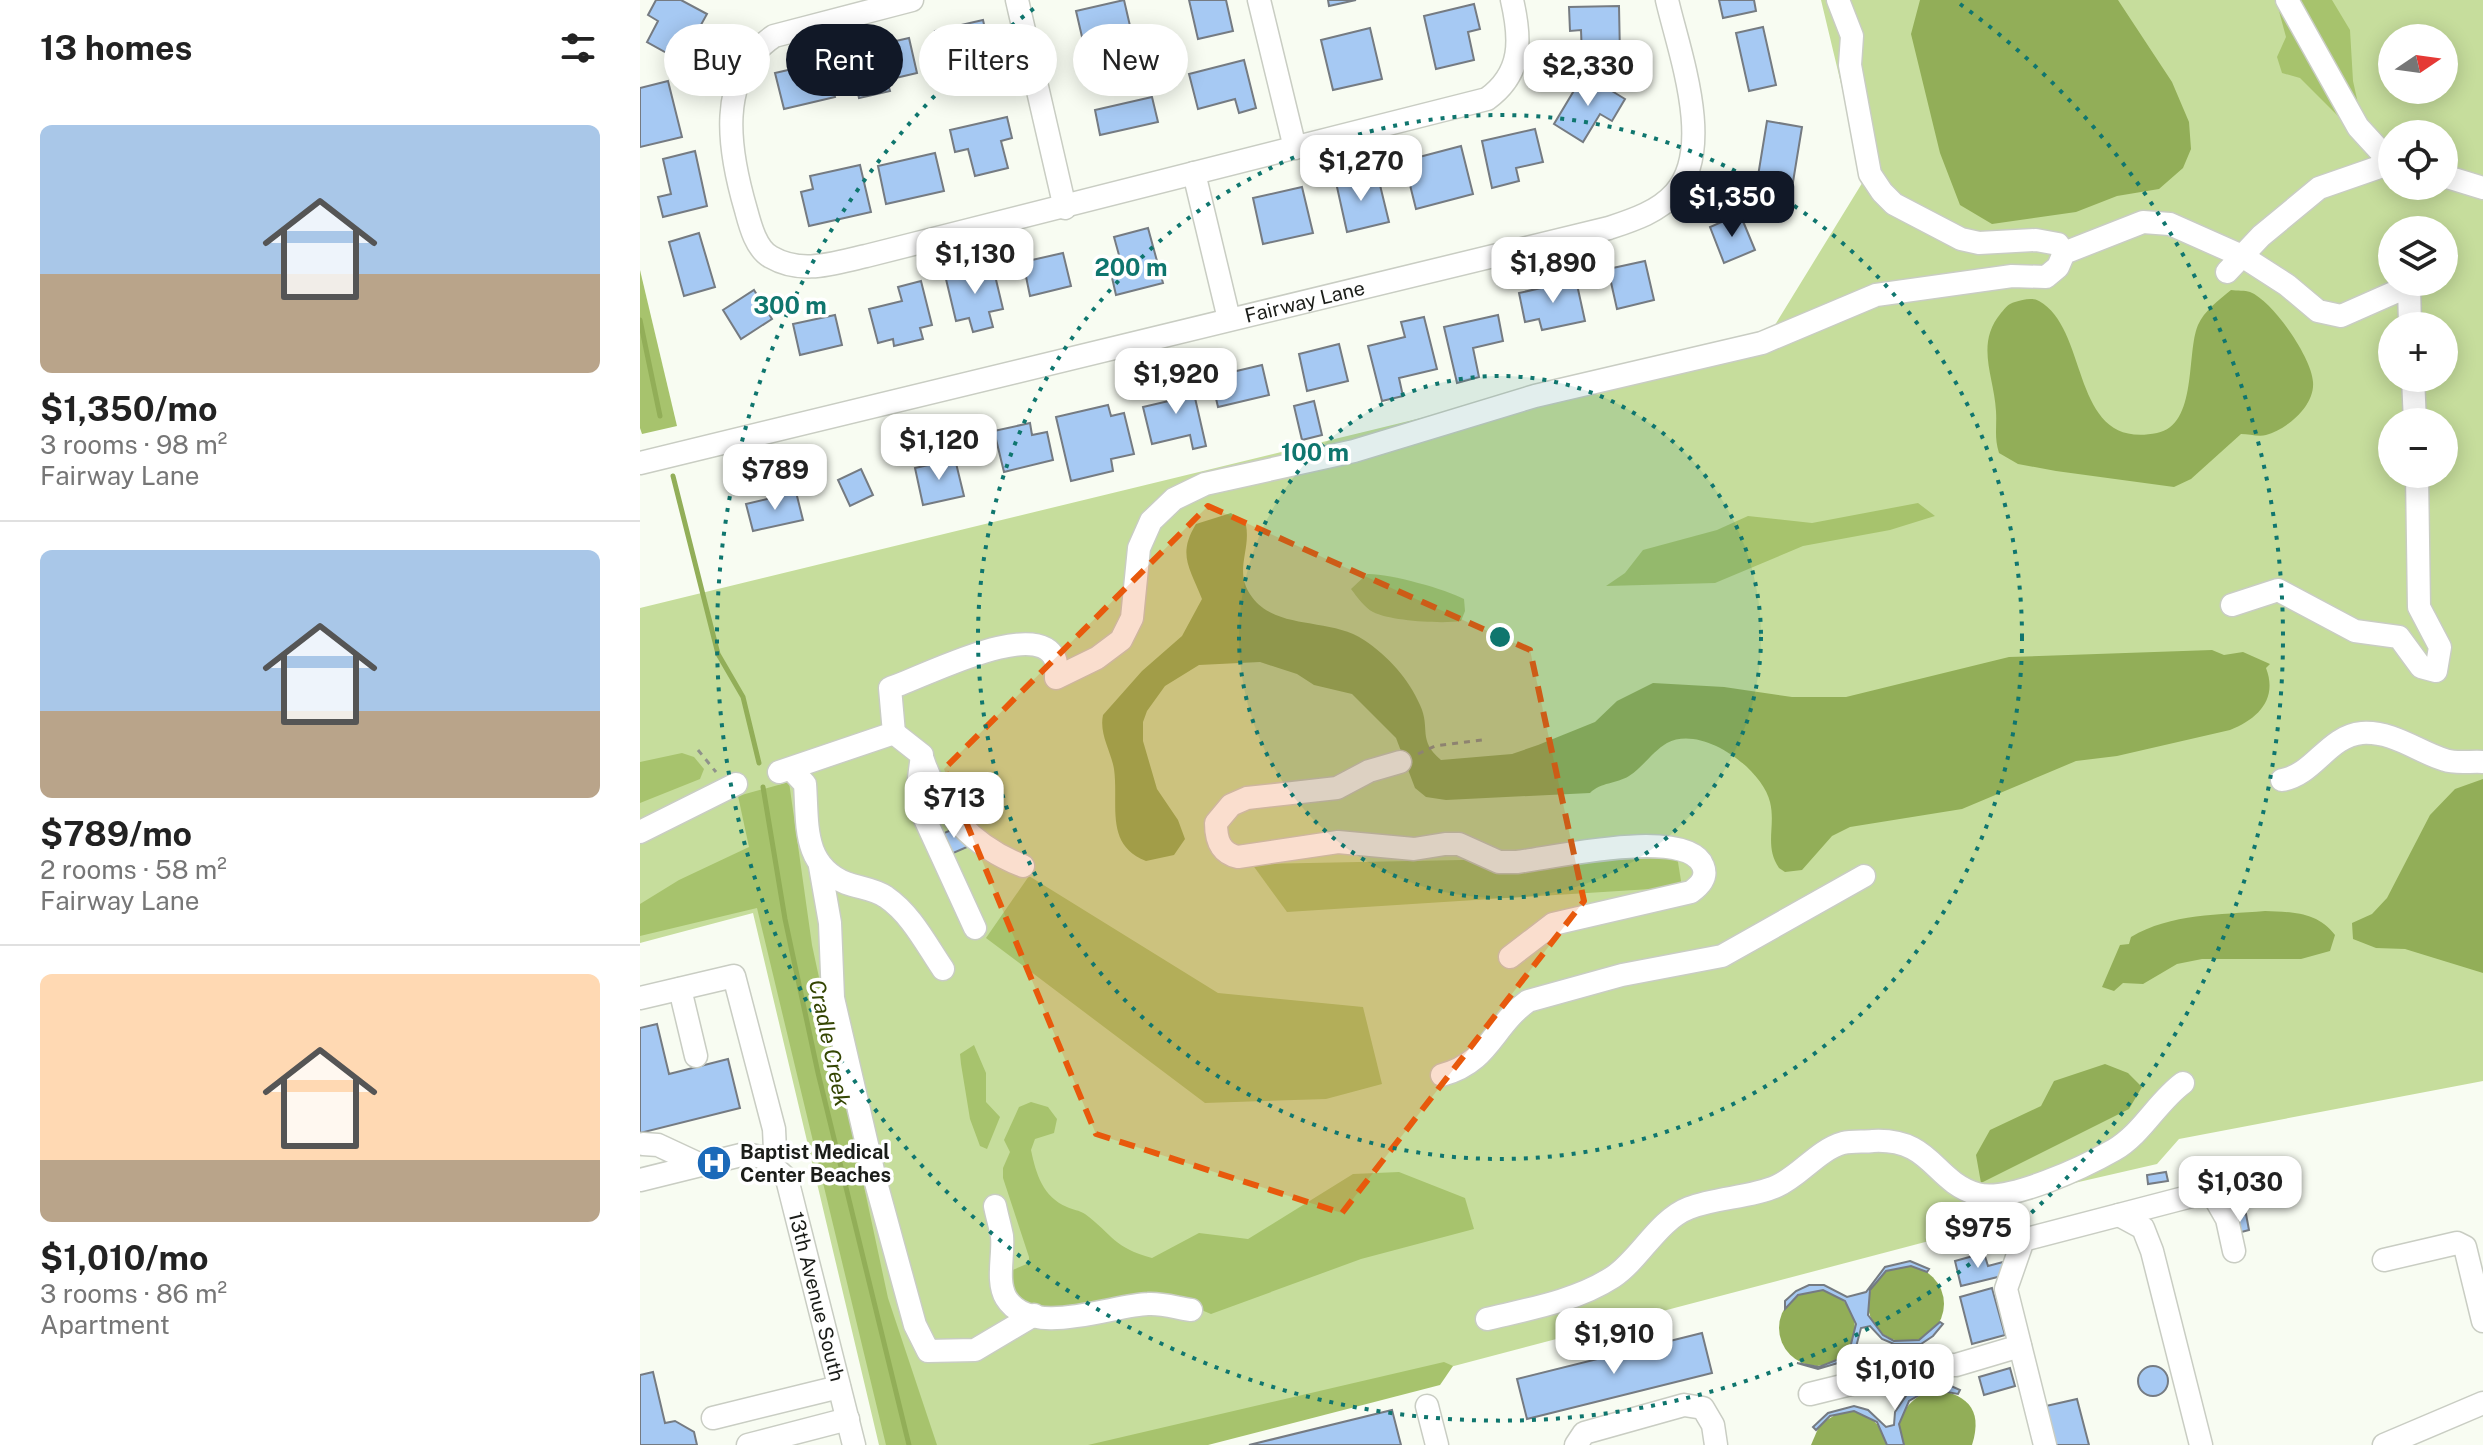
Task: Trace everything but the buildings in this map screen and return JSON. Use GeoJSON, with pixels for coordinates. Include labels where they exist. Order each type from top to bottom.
{"type":"FeatureCollection","features":[{"type":"Feature","properties":{"kind":"street"},"geometry":{"type":"LineString","coordinates":[[912,0],[774,36],[759,45],[734,91],[730,119],[734,170],[752,233],[767,255],[786,265],[812,268],[825,265],[1065,208],[1487,99],[1512,74],[1520,32],[1512,0]]}},
{"type":"Feature","properties":{"kind":"street"},"geometry":{"type":"LineString","coordinates":[[1017,0],[1065,208]]}},
{"type":"Feature","properties":{"kind":"street"},"geometry":{"type":"LineString","coordinates":[[1259,0],[1295,148]]}},
{"type":"Feature","properties":{"kind":"street","name":"Fairway Lane"},"geometry":{"type":"LineString","coordinates":[[640,463],[1609,228],[1648,214],[1676,192],[1691,163],[1693,120],[1667,0]]}},
{"type":"Feature","properties":{"kind":"street"},"geometry":{"type":"LineString","coordinates":[[1838,0],[1852,36],[1852,77],[1870,174],[1882,192],[1894,204],[1961,239],[1979,243],[2036,240],[2058,244],[2064,253]]}},
{"type":"Feature","properties":{"kind":"street"},"geometry":{"type":"LineString","coordinates":[[2287,0],[2358,127],[2378,148]]}},
{"type":"Feature","properties":{"kind":"street"},"geometry":{"type":"LineString","coordinates":[[2234,264],[2319,188],[2378,168]]}},
{"type":"Feature","properties":{"kind":"street"},"geometry":{"type":"LineString","coordinates":[[1194,173],[1229,319]]}},
{"type":"Feature","properties":{"kind":"street"},"geometry":{"type":"LineString","coordinates":[[2458,180],[2483,188]]}},
{"type":"Feature","properties":{"kind":"street"},"geometry":{"type":"LineString","coordinates":[[1023,866],[991,853],[953,816],[931,784],[922,755],[894,733],[890,688],[1008,643],[1033,644],[1047,651],[1055,659],[1056,678],[1097,658],[1121,640],[1132,618],[1139,548],[1151,521],[1174,499],[1205,484],[1354,451],[1535,396],[1762,343],[1876,295],[2012,276],[2046,277],[2058,267],[2064,253],[2143,222],[2170,224],[2234,264],[2287,285],[2318,311],[2341,316],[2409,286],[2410,312]]}},
{"type":"Feature","properties":{"kind":"street"},"geometry":{"type":"LineString","coordinates":[[2232,605],[2278,590],[2355,631],[2399,637],[2421,667],[2436,671],[2440,647],[2419,607],[2417,488]]}},
{"type":"Feature","properties":{"kind":"street"},"geometry":{"type":"LineString","coordinates":[[894,733],[785,771],[805,784],[809,842],[826,874],[883,894],[904,912],[943,969]]}},
{"type":"Feature","properties":{"kind":"street"},"geometry":{"type":"LineString","coordinates":[[2282,780],[2295,778],[2334,745],[2362,733],[2415,744],[2442,760],[2483,762]]}},
{"type":"Feature","properties":{"kind":"street"},"geometry":{"type":"LineString","coordinates":[[922,755],[918,786],[925,819],[975,928]]}},
{"type":"Feature","properties":{"kind":"street"},"geometry":{"type":"LineString","coordinates":[[1400,762],[1369,771],[1337,788],[1247,798],[1231,805],[1216,823],[1221,847],[1228,854],[1238,857],[1338,842],[1414,849],[1459,844],[1499,862],[1517,862],[1647,845],[1686,849],[1703,863],[1705,873],[1701,884],[1691,892],[1553,924],[1510,957]]}},
{"type":"Feature","properties":{"kind":"street"},"geometry":{"type":"LineString","coordinates":[[640,832],[736,784]]}},
{"type":"Feature","properties":{"kind":"street"},"geometry":{"type":"LineString","coordinates":[[820,866],[830,923],[833,998],[875,1179],[915,1325],[928,1351],[975,1350],[1034,1315]]}},
{"type":"Feature","properties":{"kind":"street"},"geometry":{"type":"LineString","coordinates":[[1442,1075],[1464,1069],[1479,1057],[1517,1009],[1528,1001],[1622,975],[1722,956],[1864,876]]}},
{"type":"Feature","properties":{"kind":"street"},"geometry":{"type":"LineString","coordinates":[[640,998],[734,976],[774,1129],[775,1150],[766,1160],[745,1154],[640,1180]]}},
{"type":"Feature","properties":{"kind":"street"},"geometry":{"type":"LineString","coordinates":[[680,989],[696,1056]]}},
{"type":"Feature","properties":{"kind":"street"},"geometry":{"type":"LineString","coordinates":[[1487,1319],[1590,1289],[1615,1276],[1687,1209],[1777,1186],[1823,1153],[1844,1143],[1894,1140],[1911,1145],[1964,1189],[1981,1195],[2014,1191],[2079,1168],[2117,1148],[2136,1133],[2165,1097],[2183,1083]]}},
{"type":"Feature","properties":{"kind":"street"},"geometry":{"type":"LineString","coordinates":[[643,1144],[658,1145],[701,1165]]}},
{"type":"Feature","properties":{"kind":"street","name":"13th Avenue South"},"geometry":{"type":"LineString","coordinates":[[766,1160],[787,1179],[854,1445]]}},
{"type":"Feature","properties":{"kind":"street"},"geometry":{"type":"LineString","coordinates":[[2045,1445],[2006,1289],[2023,1240],[2211,1191],[2227,1219],[2234,1251]]}},
{"type":"Feature","properties":{"kind":"street"},"geometry":{"type":"LineString","coordinates":[[995,1206],[1001,1235],[1005,1297],[1016,1308],[1034,1315],[1066,1318],[1150,1303],[1191,1310]]}},
{"type":"Feature","properties":{"kind":"street"},"geometry":{"type":"LineString","coordinates":[[2119,1215],[2143,1228],[2152,1251],[2201,1445]]}},
{"type":"Feature","properties":{"kind":"street"},"geometry":{"type":"LineString","coordinates":[[2384,1260],[2457,1243],[2465,1247],[2483,1321]]}},
{"type":"Feature","properties":{"kind":"street"},"geometry":{"type":"LineString","coordinates":[[1810,1394],[1928,1365],[1956,1365],[2020,1346]]}},
{"type":"Feature","properties":{"kind":"street"},"geometry":{"type":"LineString","coordinates":[[713,1418],[839,1387]]}},
{"type":"Feature","properties":{"kind":"street"},"geometry":{"type":"LineString","coordinates":[[2384,1445],[2483,1403]]}},
{"type":"Feature","properties":{"kind":"street"},"geometry":{"type":"LineString","coordinates":[[1576,1445],[1584,1433],[1684,1405],[1703,1408],[1713,1425],[1716,1445]]}},
{"type":"Feature","properties":{"kind":"street"},"geometry":{"type":"LineString","coordinates":[[1427,1406],[1437,1445]]}},
{"type":"Feature","properties":{"kind":"street"},"geometry":{"type":"LineString","coordinates":[[748,1445],[848,1419]]}},
{"type":"Feature","properties":{"kind":"path"},"geometry":{"type":"LineString","coordinates":[[1435,746],[1482,740]]}},
{"type":"Feature","properties":{"kind":"path"},"geometry":{"type":"LineString","coordinates":[[698,750],[714,770],[736,784]]}},
{"type":"Feature","properties":{"kind":"highlighted area"},"geometry":{"type":"Polygon","coordinates":[[[1208,506],[1530,650],[1584,901],[1342,1213],[1096,1134],[944,769],[1208,506]]]}},
{"type":"Feature","properties":{"kind":"shaded area"},"geometry":{"type":"Polygon","coordinates":[[[1821,0],[2483,0],[2483,1081],[2179,1139],[2157,1164],[1987,1203],[1986,1226],[1154,1445],[879,1445],[753,913],[640,943],[640,608],[1770,333],[1864,180],[1821,0]]]}},
{"type":"Feature","properties":{"kind":"shaded area"},"geometry":{"type":"Polygon","coordinates":[[[1920,0],[2118,0],[2172,82],[2189,122],[2191,149],[2183,168],[2159,189],[2117,196],[2076,212],[1992,224],[1960,205],[1940,153],[1911,34],[1920,0]]]}},
{"type":"Feature","properties":{"kind":"shaded area"},"geometry":{"type":"Polygon","coordinates":[[[2276,0],[2332,0],[2350,30],[2353,81],[2361,117],[2345,123],[2300,78],[2282,73],[2277,57],[2286,37],[2276,0]]]}},
{"type":"Feature","properties":{"kind":"shaded area"},"geometry":{"type":"Polygon","coordinates":[[[640,270],[677,426],[642,434],[640,428],[640,270]]]}},
{"type":"Feature","properties":{"kind":"shaded area"},"geometry":{"type":"Polygon","coordinates":[[[2231,290],[2250,292],[2269,306],[2290,331],[2306,359],[2313,382],[2312,391],[2305,408],[2291,422],[2266,435],[2241,434],[2191,479],[2174,487],[2018,464],[1999,453],[1987,348],[1993,325],[2009,305],[2036,300],[2055,316],[2067,336],[2095,407],[2109,424],[2129,434],[2157,433],[2170,427],[2185,403],[2198,325],[2208,310],[2231,290]]]}},
{"type":"Feature","properties":{"kind":"shaded area"},"geometry":{"type":"Polygon","coordinates":[[[1918,503],[1935,516],[1890,530],[1803,546],[1715,583],[1606,586],[1625,573],[1643,550],[1717,530],[1748,516],[1812,523],[1918,503]]]}},
{"type":"Feature","properties":{"kind":"shaded area"},"geometry":{"type":"Polygon","coordinates":[[[1231,513],[1246,525],[1243,570],[1246,588],[1252,597],[1275,615],[1350,633],[1381,653],[1404,677],[1415,695],[1423,713],[1429,746],[1441,760],[1512,754],[1538,745],[1595,722],[1617,701],[1653,683],[1724,687],[1792,697],[1846,697],[2009,657],[2212,650],[2224,655],[2243,652],[2270,664],[2266,668],[2269,689],[2257,714],[2230,730],[2117,756],[2076,761],[1962,809],[1850,827],[1832,836],[1802,870],[1785,872],[1779,868],[1772,852],[1770,802],[1765,789],[1743,763],[1712,744],[1696,739],[1667,743],[1629,776],[1590,793],[1446,800],[1426,797],[1415,788],[1396,738],[1352,694],[1314,685],[1297,674],[1260,662],[1199,665],[1165,686],[1143,722],[1143,741],[1157,789],[1178,820],[1185,839],[1174,855],[1146,861],[1124,845],[1119,834],[1114,769],[1104,736],[1103,715],[1142,671],[1182,636],[1202,599],[1187,562],[1190,535],[1196,524],[1231,513]]]}},
{"type":"Feature","properties":{"kind":"shaded area"},"geometry":{"type":"Polygon","coordinates":[[[1367,574],[1416,582],[1464,599],[1465,611],[1461,621],[1416,621],[1373,612],[1351,589],[1367,574]]]}},
{"type":"Feature","properties":{"kind":"shaded area"},"geometry":{"type":"Polygon","coordinates":[[[682,753],[694,757],[704,769],[700,779],[640,803],[640,762],[682,753]]]}},
{"type":"Feature","properties":{"kind":"shaded area"},"geometry":{"type":"Polygon","coordinates":[[[2483,779],[2483,973],[2405,949],[2376,948],[2353,939],[2352,923],[2372,914],[2387,898],[2430,815],[2455,789],[2483,779]]]}},
{"type":"Feature","properties":{"kind":"shaded area"},"geometry":{"type":"Polygon","coordinates":[[[789,782],[812,945],[888,1298],[937,1445],[886,1445],[757,908],[640,936],[640,904],[679,880],[749,847],[738,796],[789,782]]]}},
{"type":"Feature","properties":{"kind":"shaded area"},"geometry":{"type":"Polygon","coordinates":[[[1677,856],[1682,887],[1287,912],[1252,864],[1677,856]]]}},
{"type":"Feature","properties":{"kind":"shaded area"},"geometry":{"type":"Polygon","coordinates":[[[1029,876],[1218,993],[1363,1007],[1382,1084],[1326,1099],[1205,1103],[986,938],[1029,876]]]}},
{"type":"Feature","properties":{"kind":"shaded area"},"geometry":{"type":"Polygon","coordinates":[[[2265,911],[2295,913],[2321,922],[2335,935],[2330,951],[2301,959],[2202,959],[2177,964],[2143,984],[2123,983],[2114,991],[2102,987],[2120,945],[2129,944],[2131,937],[2146,929],[2196,916],[2265,911]]]}},
{"type":"Feature","properties":{"kind":"shaded area"},"geometry":{"type":"Polygon","coordinates":[[[974,1045],[986,1073],[986,1102],[1000,1117],[987,1149],[980,1146],[970,1119],[961,1064],[960,1054],[974,1045]]]}},
{"type":"Feature","properties":{"kind":"shaded area"},"geometry":{"type":"Polygon","coordinates":[[[2105,1064],[2128,1073],[2142,1087],[2129,1109],[1981,1183],[1976,1155],[1990,1130],[2041,1106],[2054,1081],[2105,1064]]]}},
{"type":"Feature","properties":{"kind":"shaded area"},"geometry":{"type":"Polygon","coordinates":[[[1031,1102],[1048,1107],[1057,1119],[1054,1133],[1035,1139],[1031,1150],[1046,1191],[1059,1203],[1085,1214],[1121,1245],[1152,1258],[1199,1233],[1248,1239],[1353,1174],[1399,1172],[1465,1198],[1474,1229],[1361,1259],[1211,1314],[1175,1299],[1062,1314],[1018,1303],[1008,1272],[1029,1263],[1029,1257],[1003,1178],[1003,1168],[1010,1152],[1004,1140],[1019,1107],[1031,1102]]]}},
{"type":"Feature","properties":{"kind":"shaded area"},"geometry":{"type":"Polygon","coordinates":[[[1906,1266],[1920,1269],[1933,1277],[1941,1290],[1944,1304],[1941,1318],[1933,1331],[1920,1339],[1906,1342],[1892,1339],[1879,1331],[1871,1318],[1868,1304],[1871,1290],[1879,1277],[1892,1269],[1906,1266]]]}},
{"type":"Feature","properties":{"kind":"shaded area"},"geometry":{"type":"Polygon","coordinates":[[[1817,1290],[1832,1293],[1844,1301],[1852,1313],[1855,1328],[1852,1343],[1844,1355],[1832,1363],[1817,1366],[1802,1363],[1790,1355],[1782,1343],[1779,1328],[1782,1313],[1790,1301],[1802,1293],[1817,1290]]]}},
{"type":"Feature","properties":{"kind":"shaded area"},"geometry":{"type":"Polygon","coordinates":[[[1444,1362],[1453,1366],[1440,1385],[1208,1445],[1088,1445],[1444,1362]]]}},
{"type":"Feature","properties":{"kind":"shaded area"},"geometry":{"type":"Polygon","coordinates":[[[1930,1389],[1953,1394],[1969,1404],[1975,1421],[1972,1445],[1904,1445],[1899,1426],[1904,1411],[1930,1389]]]}},
{"type":"Feature","properties":{"kind":"shaded area"},"geometry":{"type":"Polygon","coordinates":[[[1842,1411],[1871,1419],[1881,1430],[1887,1445],[1811,1445],[1820,1424],[1842,1411]]]}},
{"type":"Feature","properties":{"kind":"waterway","name":"Cradle Creek"},"geometry":{"type":"LineString","coordinates":[[640,320],[660,416]]}},
{"type":"Feature","properties":{"kind":"waterway","name":"Cradle Creek"},"geometry":{"type":"LineString","coordinates":[[673,476],[718,654],[743,697],[759,763]]}},
{"type":"Feature","properties":{"kind":"waterway","name":"Cradle Creek"},"geometry":{"type":"LineString","coordinates":[[763,787],[785,919],[818,1073],[909,1445]]}},
{"type":"Feature","properties":{"kind":"place","name":"Baptist Medical Center Beaches"},"geometry":{"type":"Point","coordinates":[714,1163]}}]}
